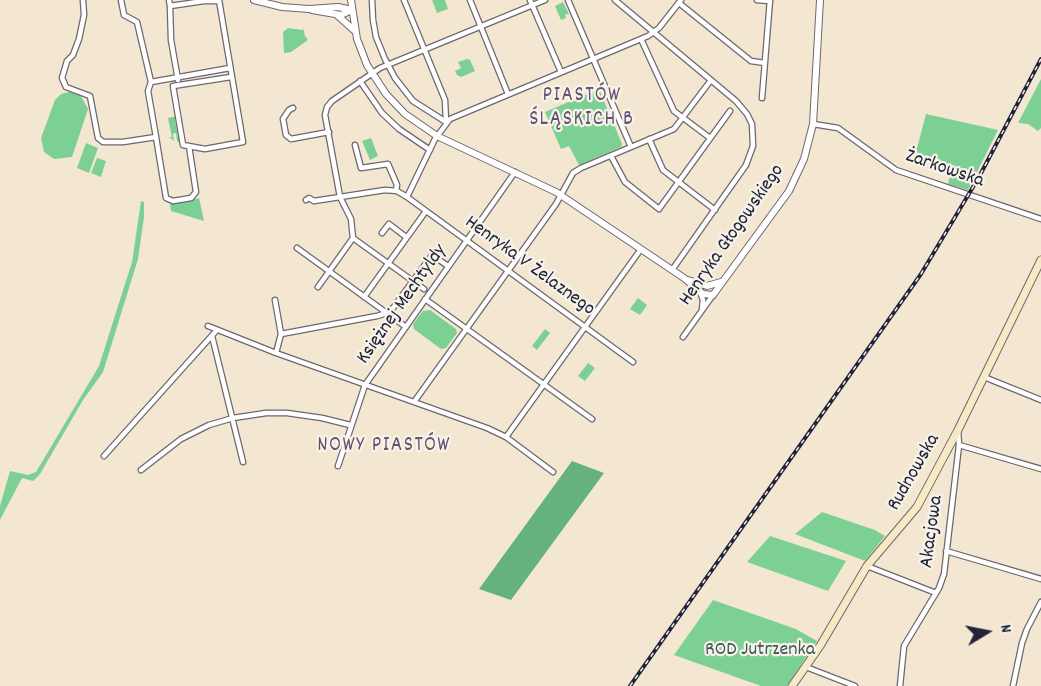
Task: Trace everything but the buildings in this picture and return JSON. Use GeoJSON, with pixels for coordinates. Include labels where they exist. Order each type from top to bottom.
{"type":"FeatureCollection","features":[{"type":"Feature","properties":{"kind":"main road","name":"Rudnowska"},"geometry":{"type":"LineString","coordinates":[[792,686],[806,667],[867,566],[912,515],[958,430],[1041,260]]}},
{"type":"Feature","properties":{"kind":"street"},"geometry":{"type":"LineString","coordinates":[[83,0],[84,15],[79,39],[73,55],[67,61],[63,82],[67,88],[90,96],[97,136],[101,141],[123,142],[156,137]]}},
{"type":"Feature","properties":{"kind":"street"},"geometry":{"type":"LineString","coordinates":[[121,0],[123,15],[137,22],[151,82],[148,91],[166,195],[170,201],[191,198],[196,192],[173,86],[231,77]]}},
{"type":"Feature","properties":{"kind":"street"},"geometry":{"type":"LineString","coordinates":[[169,0],[171,40],[179,85]]}},
{"type":"Feature","properties":{"kind":"street"},"geometry":{"type":"LineString","coordinates":[[254,0],[282,7],[333,11],[352,10]]}},
{"type":"Feature","properties":{"kind":"street"},"geometry":{"type":"LineString","coordinates":[[333,11],[345,0]]}},
{"type":"Feature","properties":{"kind":"street"},"geometry":{"type":"LineString","coordinates":[[351,0],[356,33],[371,73],[386,94],[405,114],[437,136],[515,172],[560,196],[713,295]]}},
{"type":"Feature","properties":{"kind":"street"},"geometry":{"type":"LineString","coordinates":[[372,0],[374,28],[388,65],[413,100],[446,122]]}},
{"type":"Feature","properties":{"kind":"street"},"geometry":{"type":"LineString","coordinates":[[404,0],[446,105],[446,122]]}},
{"type":"Feature","properties":{"kind":"street"},"geometry":{"type":"LineString","coordinates":[[470,0],[508,94]]}},
{"type":"Feature","properties":{"kind":"street"},"geometry":{"type":"LineString","coordinates":[[318,287],[353,238],[351,219],[340,197],[328,132],[327,107],[371,73],[481,27],[531,3],[545,0]]}},
{"type":"Feature","properties":{"kind":"street"},"geometry":{"type":"LineString","coordinates":[[568,0],[631,147]]}},
{"type":"Feature","properties":{"kind":"street"},"geometry":{"type":"LineString","coordinates":[[615,0],[742,106],[752,124],[753,146],[746,165],[672,270]]}},
{"type":"Feature","properties":{"kind":"street"},"geometry":{"type":"LineString","coordinates":[[757,0],[770,1],[762,98]]}},
{"type":"Feature","properties":{"kind":"street","name":"Henryka Głogowskiego"},"geometry":{"type":"LineString","coordinates":[[682,337],[789,191],[804,159],[813,124],[819,0]]}},
{"type":"Feature","properties":{"kind":"street"},"geometry":{"type":"LineString","coordinates":[[170,6],[219,1],[243,142],[205,149],[186,146]]}},
{"type":"Feature","properties":{"kind":"street"},"geometry":{"type":"LineString","coordinates":[[407,197],[437,136],[446,122],[454,116],[642,39],[654,32],[680,2],[751,61],[765,63]]}},
{"type":"Feature","properties":{"kind":"street"},"geometry":{"type":"LineString","coordinates":[[531,3],[561,72]]}},
{"type":"Feature","properties":{"kind":"street"},"geometry":{"type":"LineString","coordinates":[[333,11],[356,33]]}},
{"type":"Feature","properties":{"kind":"street"},"geometry":{"type":"LineString","coordinates":[[642,39],[674,111],[710,138]]}},
{"type":"Feature","properties":{"kind":"street"},"geometry":{"type":"LineString","coordinates":[[151,82],[230,68]]}},
{"type":"Feature","properties":{"kind":"street"},"geometry":{"type":"LineString","coordinates":[[414,402],[577,170],[674,129],[711,80]]}},
{"type":"Feature","properties":{"kind":"street"},"geometry":{"type":"LineString","coordinates":[[360,81],[382,113],[399,129],[430,150]]}},
{"type":"Feature","properties":{"kind":"street"},"geometry":{"type":"LineString","coordinates":[[294,108],[289,110],[283,119],[286,135],[291,139],[328,132]]}},
{"type":"Feature","properties":{"kind":"street"},"geometry":{"type":"LineString","coordinates":[[611,156],[625,182],[658,209],[730,111]]}},
{"type":"Feature","properties":{"kind":"street","name":"Żarkowska"},"geometry":{"type":"LineString","coordinates":[[813,124],[838,128],[896,170],[1041,219]]}},
{"type":"Feature","properties":{"kind":"street"},"geometry":{"type":"LineString","coordinates":[[649,140],[663,170],[715,210]]}},
{"type":"Feature","properties":{"kind":"street"},"geometry":{"type":"LineString","coordinates":[[314,201],[385,190],[396,191],[397,184],[388,164],[361,168],[355,145]]}},
{"type":"Feature","properties":{"kind":"street","name":"Księżnej Mechtyldy"},"geometry":{"type":"LineString","coordinates":[[338,466],[365,385],[515,172]]}},
{"type":"Feature","properties":{"kind":"street","name":"Henryka V Żelaznego"},"geometry":{"type":"LineString","coordinates":[[396,191],[633,362]]}},
{"type":"Feature","properties":{"kind":"street"},"geometry":{"type":"LineString","coordinates":[[364,297],[426,211]]}},
{"type":"Feature","properties":{"kind":"street"},"geometry":{"type":"LineString","coordinates":[[382,233],[389,224],[406,237]]}},
{"type":"Feature","properties":{"kind":"street"},"geometry":{"type":"LineString","coordinates":[[353,238],[424,290]]}},
{"type":"Feature","properties":{"kind":"street"},"geometry":{"type":"LineString","coordinates":[[297,248],[406,327]]}},
{"type":"Feature","properties":{"kind":"street"},"geometry":{"type":"LineString","coordinates":[[506,437],[641,249]]}},
{"type":"Feature","properties":{"kind":"street"},"geometry":{"type":"LineString","coordinates":[[281,334],[387,313],[432,255],[448,266]]}},
{"type":"Feature","properties":{"kind":"street"},"geometry":{"type":"LineString","coordinates":[[702,289],[724,280]]}},
{"type":"Feature","properties":{"kind":"street"},"geometry":{"type":"LineString","coordinates":[[700,313],[703,303],[702,289]]}},
{"type":"Feature","properties":{"kind":"street"},"geometry":{"type":"LineString","coordinates":[[425,299],[592,419]]}},
{"type":"Feature","properties":{"kind":"street"},"geometry":{"type":"LineString","coordinates":[[275,300],[281,334],[276,353]]}},
{"type":"Feature","properties":{"kind":"street"},"geometry":{"type":"LineString","coordinates":[[208,326],[214,333],[243,462]]}},
{"type":"Feature","properties":{"kind":"street"},"geometry":{"type":"LineString","coordinates":[[214,333],[487,428],[506,437],[553,472]]}},
{"type":"Feature","properties":{"kind":"street"},"geometry":{"type":"LineString","coordinates":[[104,456],[214,333]]}},
{"type":"Feature","properties":{"kind":"street"},"geometry":{"type":"LineString","coordinates":[[984,377],[1041,400]]}},
{"type":"Feature","properties":{"kind":"street"},"geometry":{"type":"LineString","coordinates":[[141,470],[181,439],[209,425],[233,418],[267,413],[287,413],[350,425]]}},
{"type":"Feature","properties":{"kind":"street","name":"Akacjowa"},"geometry":{"type":"LineString","coordinates":[[900,686],[904,646],[936,593],[944,574],[959,445],[958,430]]}},
{"type":"Feature","properties":{"kind":"street"},"geometry":{"type":"LineString","coordinates":[[959,445],[1041,469]]}},
{"type":"Feature","properties":{"kind":"street"},"geometry":{"type":"LineString","coordinates":[[946,551],[1041,579]]}},
{"type":"Feature","properties":{"kind":"street"},"geometry":{"type":"LineString","coordinates":[[867,566],[936,593]]}},
{"type":"Feature","properties":{"kind":"street"},"geometry":{"type":"LineString","coordinates":[[1013,686],[1026,629],[1041,602]]}},
{"type":"Feature","properties":{"kind":"street"},"geometry":{"type":"LineString","coordinates":[[806,667],[855,686]]}},
{"type":"Feature","properties":{"kind":"green space"},"geometry":{"type":"Polygon","coordinates":[[[432,0],[445,0],[448,9],[437,13],[432,0]]]}},
{"type":"Feature","properties":{"kind":"green space"},"geometry":{"type":"Polygon","coordinates":[[[563,2],[569,14],[561,20],[555,6],[563,2]]]}},
{"type":"Feature","properties":{"kind":"green space"},"geometry":{"type":"Polygon","coordinates":[[[303,27],[308,40],[291,52],[284,53],[283,32],[288,28],[303,30],[303,27]]]}},
{"type":"Feature","properties":{"kind":"green space"},"geometry":{"type":"Polygon","coordinates":[[[470,60],[475,71],[461,77],[455,71],[461,68],[458,62],[470,60]]]}},
{"type":"Feature","properties":{"kind":"green space"},"geometry":{"type":"Polygon","coordinates":[[[1041,79],[1041,128],[1038,131],[1028,124],[1018,123],[1041,79]]]}},
{"type":"Feature","properties":{"kind":"green space"},"geometry":{"type":"Polygon","coordinates":[[[599,89],[622,144],[621,147],[579,165],[569,146],[561,149],[545,112],[599,89]]]}},
{"type":"Feature","properties":{"kind":"green space"},"geometry":{"type":"Polygon","coordinates":[[[69,92],[81,96],[88,109],[72,157],[54,159],[44,152],[41,138],[55,100],[61,94],[69,92]]]}},
{"type":"Feature","properties":{"kind":"green space"},"geometry":{"type":"Polygon","coordinates":[[[926,114],[998,130],[968,190],[948,184],[952,167],[916,152],[926,114]]]}},
{"type":"Feature","properties":{"kind":"green space"},"geometry":{"type":"Polygon","coordinates":[[[177,116],[175,120],[178,136],[180,134],[179,142],[176,133],[173,134],[174,141],[169,137],[172,137],[168,118],[177,116]]]}},
{"type":"Feature","properties":{"kind":"green space"},"geometry":{"type":"Polygon","coordinates":[[[371,138],[378,156],[370,160],[362,141],[371,138]]]}},
{"type":"Feature","properties":{"kind":"green space"},"geometry":{"type":"Polygon","coordinates":[[[86,143],[98,148],[89,173],[77,168],[86,143]]]}},
{"type":"Feature","properties":{"kind":"green space"},"geometry":{"type":"Polygon","coordinates":[[[97,158],[106,161],[101,177],[91,173],[97,158]]]}},
{"type":"Feature","properties":{"kind":"green space"},"geometry":{"type":"Polygon","coordinates":[[[199,198],[204,221],[171,211],[170,204],[199,198]]]}},
{"type":"Feature","properties":{"kind":"green space"},"geometry":{"type":"Polygon","coordinates":[[[141,201],[144,202],[144,217],[138,259],[103,372],[83,400],[40,474],[33,481],[22,478],[0,520],[0,506],[10,471],[28,475],[36,472],[99,366],[132,262],[141,201]]]}},
{"type":"Feature","properties":{"kind":"green space"},"geometry":{"type":"Polygon","coordinates":[[[638,298],[647,305],[640,315],[630,309],[638,298]]]}},
{"type":"Feature","properties":{"kind":"green space"},"geometry":{"type":"Polygon","coordinates":[[[430,310],[456,329],[457,333],[446,348],[441,349],[414,329],[413,324],[423,311],[430,310]]]}},
{"type":"Feature","properties":{"kind":"green space"},"geometry":{"type":"Polygon","coordinates":[[[545,329],[550,333],[537,350],[532,346],[545,329]]]}},
{"type":"Feature","properties":{"kind":"green space"},"geometry":{"type":"Polygon","coordinates":[[[588,363],[595,368],[585,381],[578,376],[588,363]]]}},
{"type":"Feature","properties":{"kind":"green space"},"geometry":{"type":"Polygon","coordinates":[[[572,461],[604,473],[511,600],[479,589],[572,461]]]}},
{"type":"Feature","properties":{"kind":"green space"},"geometry":{"type":"Polygon","coordinates":[[[822,512],[875,530],[885,536],[865,561],[795,534],[822,512]]]}},
{"type":"Feature","properties":{"kind":"green space"},"geometry":{"type":"Polygon","coordinates":[[[770,536],[846,561],[828,591],[747,562],[770,536]]]}},
{"type":"Feature","properties":{"kind":"green space","name":"ROD Jutrzenka"},"geometry":{"type":"Polygon","coordinates":[[[713,600],[796,629],[817,641],[787,686],[761,686],[674,655],[713,600]]]}},
{"type":"Feature","properties":{"kind":"railway"},"geometry":{"type":"LineString","coordinates":[[630,686],[921,274],[979,177],[1041,59]]}},
{"type":"Feature","properties":{"kind":"district","name":"PIASTÓW ŚLĄSKICH B"},"geometry":{"type":"Point","coordinates":[582,109]}},
{"type":"Feature","properties":{"kind":"district","name":"NOWY PIASTÓW"},"geometry":{"type":"Point","coordinates":[384,447]}}]}
